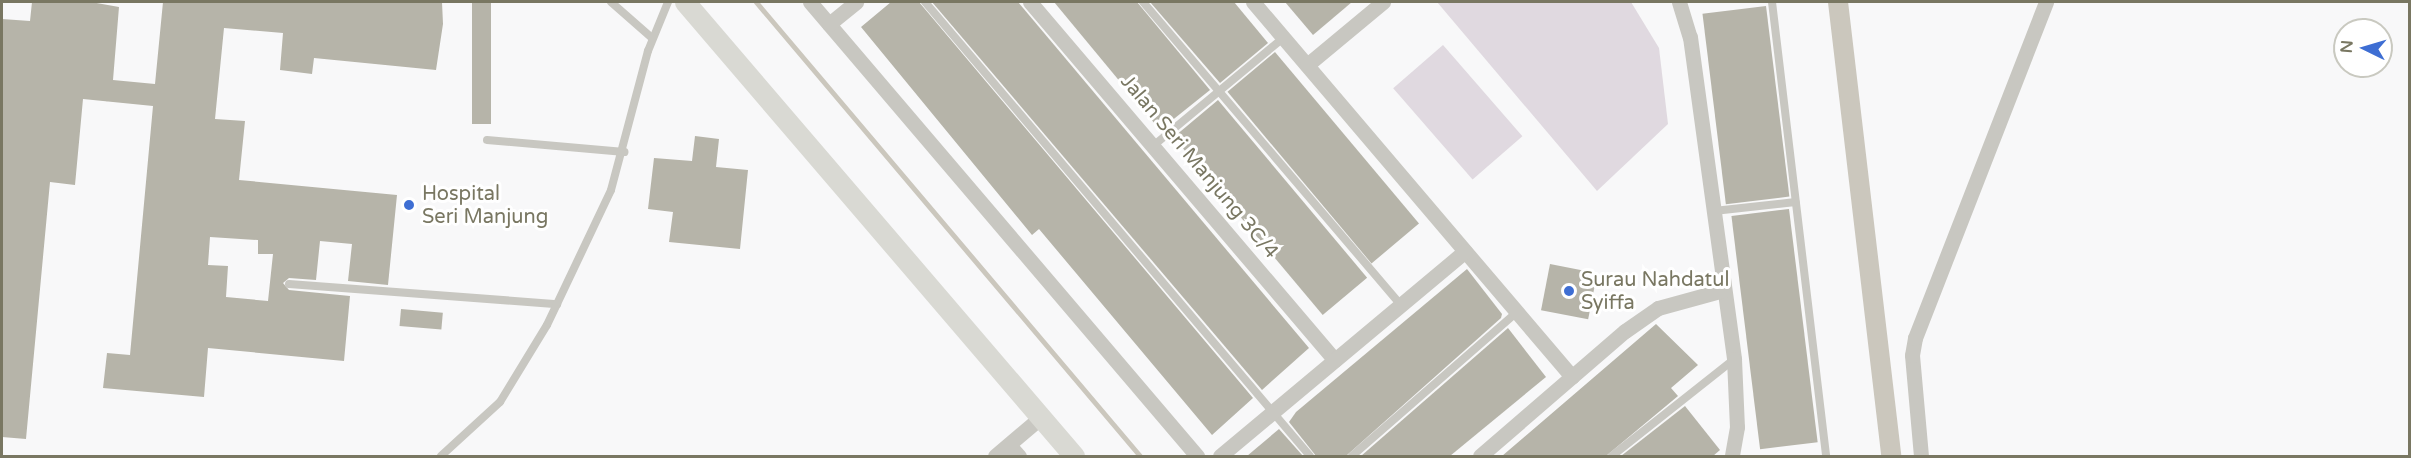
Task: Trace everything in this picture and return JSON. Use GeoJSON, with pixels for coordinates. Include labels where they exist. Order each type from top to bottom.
{"type":"FeatureCollection","features":[{"type":"Feature","properties":{"kind":"street"},"geometry":{"type":"LineString","coordinates":[[686,2],[1074,456]]}},
{"type":"Feature","properties":{"kind":"street"},"geometry":{"type":"LineString","coordinates":[[810,2],[1197,456]]}},
{"type":"Feature","properties":{"kind":"street"},"geometry":{"type":"LineString","coordinates":[[829,24],[856,2]]}},
{"type":"Feature","properties":{"kind":"street","name":"Jalan Seri Manjung 3C/4"},"geometry":{"type":"LineString","coordinates":[[1030,2],[1335,360]]}},
{"type":"Feature","properties":{"kind":"street"},"geometry":{"type":"LineString","coordinates":[[1253,2],[1572,377]]}},
{"type":"Feature","properties":{"kind":"street"},"geometry":{"type":"LineString","coordinates":[[1307,65],[1383,2]]}},
{"type":"Feature","properties":{"kind":"street"},"geometry":{"type":"LineString","coordinates":[[1679,2],[1690,37],[1734,359],[1737,427],[1732,456]]}},
{"type":"Feature","properties":{"kind":"street"},"geometry":{"type":"LineString","coordinates":[[1921,456],[1912,355],[1915,338],[2046,2]]}},
{"type":"Feature","properties":{"kind":"street"},"geometry":{"type":"LineString","coordinates":[[1221,456],[1465,251]]}},
{"type":"Feature","properties":{"kind":"street"},"geometry":{"type":"LineString","coordinates":[[1480,456],[1572,377],[1658,308],[1724,290]]}},
{"type":"Feature","properties":{"kind":"street"},"geometry":{"type":"LineString","coordinates":[[995,456],[1014,450],[1041,417]]}},
{"type":"Feature","properties":{"kind":"lane"},"geometry":{"type":"LineString","coordinates":[[611,2],[652,38]]}},
{"type":"Feature","properties":{"kind":"lane"},"geometry":{"type":"LineString","coordinates":[[441,456],[500,402],[518,379],[557,304],[624,152],[652,38],[668,2]]}},
{"type":"Feature","properties":{"kind":"lane"},"geometry":{"type":"LineString","coordinates":[[925,2],[1310,456]]}},
{"type":"Feature","properties":{"kind":"lane"},"geometry":{"type":"LineString","coordinates":[[1143,2],[1401,305]]}},
{"type":"Feature","properties":{"kind":"lane"},"geometry":{"type":"LineString","coordinates":[[1772,2],[1826,456]]}},
{"type":"Feature","properties":{"kind":"lane"},"geometry":{"type":"LineString","coordinates":[[1153,146],[1283,38]]}},
{"type":"Feature","properties":{"kind":"lane"},"geometry":{"type":"LineString","coordinates":[[487,140],[624,152]]}},
{"type":"Feature","properties":{"kind":"lane"},"geometry":{"type":"LineString","coordinates":[[1714,211],[1796,202]]}},
{"type":"Feature","properties":{"kind":"lane"},"geometry":{"type":"LineString","coordinates":[[289,284],[557,304]]}},
{"type":"Feature","properties":{"kind":"lane"},"geometry":{"type":"LineString","coordinates":[[1352,456],[1517,312]]}},
{"type":"Feature","properties":{"kind":"lane"},"geometry":{"type":"LineString","coordinates":[[1612,456],[1734,359]]}},
{"type":"Feature","properties":{"kind":"shaded area"},"geometry":{"type":"Polygon","coordinates":[[[1437,2],[1631,2],[1659,48],[1668,124],[1597,191],[1437,2]]]}},
{"type":"Feature","properties":{"kind":"shaded area"},"geometry":{"type":"Polygon","coordinates":[[[1443,45],[1522,136],[1473,180],[1393,88],[1443,45]]]}},
{"type":"Feature","properties":{"kind":"building"},"geometry":{"type":"Polygon","coordinates":[[[32,2],[91,2],[119,7],[113,80],[155,84],[163,2],[442,2],[443,24],[436,70],[314,58],[312,74],[280,70],[283,33],[224,28],[215,119],[245,121],[239,180],[397,195],[388,285],[348,281],[352,244],[320,241],[316,280],[289,278],[283,283],[289,290],[350,296],[344,361],[208,348],[204,397],[103,388],[107,353],[130,355],[153,106],[83,99],[75,185],[50,182],[26,439],[2,437],[2,19],[30,21],[32,2]],[[210,237],[208,265],[228,266],[226,297],[268,301],[273,254],[258,254],[258,240],[210,237]]]}},
{"type":"Feature","properties":{"kind":"building"},"geometry":{"type":"Polygon","coordinates":[[[472,2],[491,2],[491,124],[472,124],[472,2]]]}},
{"type":"Feature","properties":{"kind":"building"},"geometry":{"type":"Polygon","coordinates":[[[891,2],[919,2],[1253,398],[1212,435],[1039,229],[1032,235],[861,27],[891,2]]]}},
{"type":"Feature","properties":{"kind":"building"},"geometry":{"type":"Polygon","coordinates":[[[932,2],[1018,2],[1309,348],[1262,390],[932,2]]]}},
{"type":"Feature","properties":{"kind":"building"},"geometry":{"type":"Polygon","coordinates":[[[1054,2],[1137,2],[1210,90],[1160,130],[1054,2]]]}},
{"type":"Feature","properties":{"kind":"building"},"geometry":{"type":"Polygon","coordinates":[[[1150,2],[1234,2],[1268,43],[1220,83],[1150,2]]]}},
{"type":"Feature","properties":{"kind":"building"},"geometry":{"type":"Polygon","coordinates":[[[1285,2],[1352,2],[1313,35],[1285,2]]]}},
{"type":"Feature","properties":{"kind":"building"},"geometry":{"type":"Polygon","coordinates":[[[1766,6],[1789,197],[1726,204],[1702,14],[1766,6]]]}},
{"type":"Feature","properties":{"kind":"building"},"geometry":{"type":"Polygon","coordinates":[[[1275,52],[1419,224],[1371,263],[1228,92],[1275,52]]]}},
{"type":"Feature","properties":{"kind":"building"},"geometry":{"type":"Polygon","coordinates":[[[1218,100],[1367,278],[1323,315],[1174,137],[1218,100]]]}},
{"type":"Feature","properties":{"kind":"building"},"geometry":{"type":"Polygon","coordinates":[[[695,136],[719,139],[716,167],[748,170],[740,249],[669,242],[673,212],[648,209],[654,158],[692,161],[695,136]]]}},
{"type":"Feature","properties":{"kind":"building"},"geometry":{"type":"Polygon","coordinates":[[[1789,209],[1818,442],[1760,449],[1731,216],[1789,209]]]}},
{"type":"Feature","properties":{"kind":"building","name":"Surau Nahdatul Syiffa"},"geometry":{"type":"Polygon","coordinates":[[[1550,264],[1597,273],[1588,319],[1541,310],[1550,264]]]}},
{"type":"Feature","properties":{"kind":"building"},"geometry":{"type":"Polygon","coordinates":[[[1467,269],[1502,314],[1501,318],[1346,456],[1316,456],[1289,422],[1296,412],[1467,269]]]}},
{"type":"Feature","properties":{"kind":"building"},"geometry":{"type":"Polygon","coordinates":[[[401,309],[443,313],[441,330],[400,326],[401,309]]]}},
{"type":"Feature","properties":{"kind":"building"},"geometry":{"type":"Polygon","coordinates":[[[1656,324],[1698,365],[1671,388],[1678,396],[1606,456],[1502,456],[1656,324]]]}},
{"type":"Feature","properties":{"kind":"building"},"geometry":{"type":"Polygon","coordinates":[[[1508,328],[1546,377],[1450,456],[1361,456],[1508,328]]]}},
{"type":"Feature","properties":{"kind":"building"},"geometry":{"type":"Polygon","coordinates":[[[1685,406],[1720,450],[1713,456],[1621,456],[1685,406]]]}},
{"type":"Feature","properties":{"kind":"building"},"geometry":{"type":"Polygon","coordinates":[[[1279,429],[1303,456],[1247,456],[1279,429]]]}},
{"type":"Feature","properties":{"kind":"waterway"},"geometry":{"type":"LineString","coordinates":[[756,2],[1140,456]]}},
{"type":"Feature","properties":{"kind":"waterway"},"geometry":{"type":"LineString","coordinates":[[1838,2],[1891,456]]}},
{"type":"Feature","properties":{"kind":"place","name":"Hospital Seri Manjung"},"geometry":{"type":"Point","coordinates":[409,205]}},
{"type":"Feature","properties":{"kind":"place","name":"Surau Nahdatul Syiffa"},"geometry":{"type":"Point","coordinates":[1569,291]}}]}
